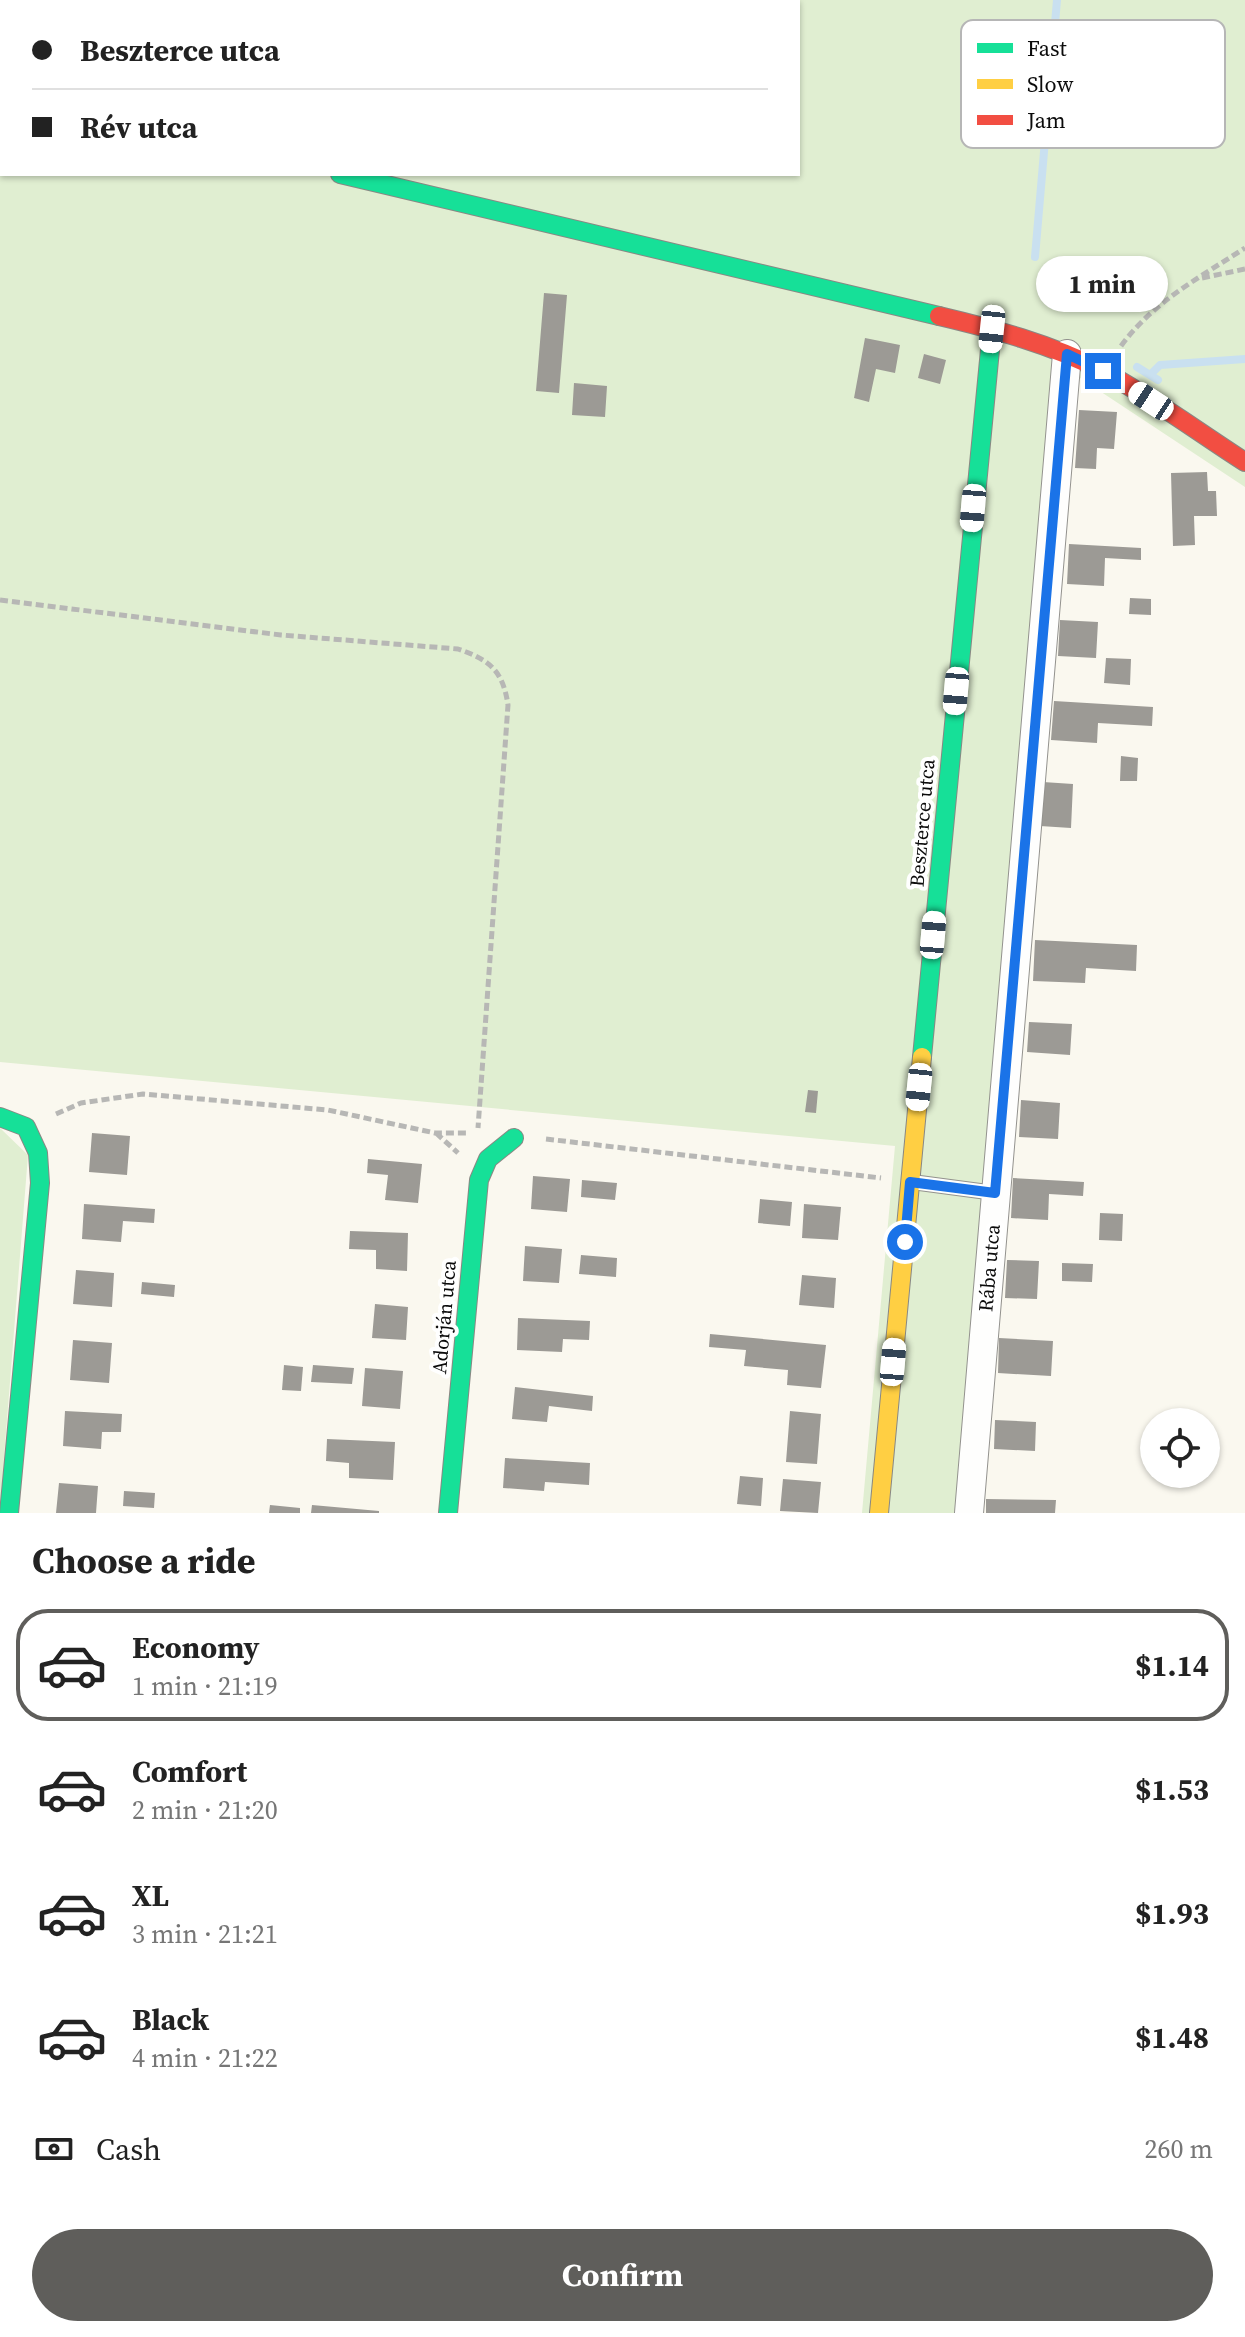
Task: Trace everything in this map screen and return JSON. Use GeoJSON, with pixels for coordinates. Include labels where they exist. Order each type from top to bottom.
{"type":"FeatureCollection","features":[{"type":"Feature","properties":{"kind":"street"},"geometry":{"type":"LineString","coordinates":[[348,176],[992,329],[1067,354],[1103,371],[1245,462]]}},
{"type":"Feature","properties":{"kind":"street","name":"Beszterce utca"},"geometry":{"type":"LineString","coordinates":[[879,1513],[992,329]]}},
{"type":"Feature","properties":{"kind":"street","name":"Rába utca"},"geometry":{"type":"LineString","coordinates":[[969,1513],[1067,354]]}},
{"type":"Feature","properties":{"kind":"street"},"geometry":{"type":"LineString","coordinates":[[0,1117],[26,1127],[38,1153],[40,1183],[9,1513]]}},
{"type":"Feature","properties":{"kind":"street","name":"Adorján utca"},"geometry":{"type":"LineString","coordinates":[[448,1513],[479,1180],[488,1159],[514,1138]]}},
{"type":"Feature","properties":{"kind":"lane"},"geometry":{"type":"LineString","coordinates":[[910,1182],[995,1193]]}},
{"type":"Feature","properties":{"kind":"path"},"geometry":{"type":"LineString","coordinates":[[1103,371],[1139,322],[1166,299],[1245,248]]}},
{"type":"Feature","properties":{"kind":"path"},"geometry":{"type":"LineString","coordinates":[[1197,279],[1245,269]]}},
{"type":"Feature","properties":{"kind":"path"},"geometry":{"type":"LineString","coordinates":[[0,600],[281,635],[458,649],[480,657],[494,670],[505,684],[508,705],[477,1132]]}},
{"type":"Feature","properties":{"kind":"green space"},"geometry":{"type":"Polygon","coordinates":[[[800,0],[1245,0],[1245,487],[1077,376],[981,1513],[862,1513],[895,1146],[0,1062],[0,176],[800,176],[800,0]]]}},
{"type":"Feature","properties":{"kind":"green space"},"geometry":{"type":"Polygon","coordinates":[[[0,1128],[28,1155],[0,1508],[0,1128]]]}},
{"type":"Feature","properties":{"kind":"building"},"geometry":{"type":"Polygon","coordinates":[[[544,293],[567,295],[559,393],[536,391],[544,293]]]}},
{"type":"Feature","properties":{"kind":"building"},"geometry":{"type":"Polygon","coordinates":[[[865,338],[900,345],[895,373],[876,369],[869,402],[854,398],[865,338]]]}},
{"type":"Feature","properties":{"kind":"building"},"geometry":{"type":"Polygon","coordinates":[[[924,354],[946,360],[940,384],[918,378],[924,354]]]}},
{"type":"Feature","properties":{"kind":"building"},"geometry":{"type":"Polygon","coordinates":[[[574,383],[607,386],[605,417],[572,415],[574,383]]]}},
{"type":"Feature","properties":{"kind":"building"},"geometry":{"type":"Polygon","coordinates":[[[1079,410],[1117,412],[1114,449],[1097,448],[1096,469],[1075,468],[1079,410]]]}},
{"type":"Feature","properties":{"kind":"building"},"geometry":{"type":"Polygon","coordinates":[[[1207,472],[1208,491],[1216,491],[1217,516],[1194,516],[1195,545],[1173,546],[1171,473],[1207,472]]]}},
{"type":"Feature","properties":{"kind":"building"},"geometry":{"type":"Polygon","coordinates":[[[1069,544],[1141,548],[1141,560],[1105,558],[1104,586],[1067,584],[1069,544]]]}},
{"type":"Feature","properties":{"kind":"building"},"geometry":{"type":"Polygon","coordinates":[[[1130,598],[1151,599],[1151,615],[1129,614],[1130,598]]]}},
{"type":"Feature","properties":{"kind":"building"},"geometry":{"type":"Polygon","coordinates":[[[1060,620],[1098,622],[1096,658],[1058,656],[1060,620]]]}},
{"type":"Feature","properties":{"kind":"building"},"geometry":{"type":"Polygon","coordinates":[[[1106,658],[1131,659],[1130,685],[1104,683],[1106,658]]]}},
{"type":"Feature","properties":{"kind":"building"},"geometry":{"type":"Polygon","coordinates":[[[1054,701],[1153,707],[1152,726],[1098,723],[1097,743],[1051,740],[1054,701]]]}},
{"type":"Feature","properties":{"kind":"building"},"geometry":{"type":"Polygon","coordinates":[[[1121,756],[1138,758],[1137,781],[1120,781],[1121,756]]]}},
{"type":"Feature","properties":{"kind":"building"},"geometry":{"type":"Polygon","coordinates":[[[1043,782],[1073,784],[1071,828],[1040,826],[1043,782]]]}},
{"type":"Feature","properties":{"kind":"building"},"geometry":{"type":"Polygon","coordinates":[[[1035,940],[1137,945],[1136,971],[1086,968],[1085,983],[1033,981],[1035,940]]]}},
{"type":"Feature","properties":{"kind":"building"},"geometry":{"type":"Polygon","coordinates":[[[1029,1022],[1072,1024],[1070,1055],[1027,1052],[1029,1022]]]}},
{"type":"Feature","properties":{"kind":"building"},"geometry":{"type":"Polygon","coordinates":[[[808,1090],[818,1091],[816,1113],[805,1112],[808,1090]]]}},
{"type":"Feature","properties":{"kind":"building"},"geometry":{"type":"Polygon","coordinates":[[[1021,1100],[1060,1103],[1058,1139],[1019,1137],[1021,1100]]]}},
{"type":"Feature","properties":{"kind":"building"},"geometry":{"type":"Polygon","coordinates":[[[92,1133],[130,1136],[127,1175],[89,1172],[92,1133]]]}},
{"type":"Feature","properties":{"kind":"building"},"geometry":{"type":"Polygon","coordinates":[[[368,1159],[422,1164],[418,1203],[385,1200],[388,1175],[367,1173],[368,1159]]]}},
{"type":"Feature","properties":{"kind":"building"},"geometry":{"type":"Polygon","coordinates":[[[533,1176],[570,1179],[567,1212],[531,1209],[533,1176]]]}},
{"type":"Feature","properties":{"kind":"building"},"geometry":{"type":"Polygon","coordinates":[[[1013,1178],[1084,1182],[1083,1196],[1049,1194],[1048,1220],[1011,1218],[1013,1178]]]}},
{"type":"Feature","properties":{"kind":"building"},"geometry":{"type":"Polygon","coordinates":[[[582,1180],[617,1183],[615,1200],[581,1197],[582,1180]]]}},
{"type":"Feature","properties":{"kind":"building"},"geometry":{"type":"Polygon","coordinates":[[[760,1199],[792,1202],[790,1226],[758,1223],[760,1199]]]}},
{"type":"Feature","properties":{"kind":"building"},"geometry":{"type":"Polygon","coordinates":[[[84,1204],[155,1209],[154,1223],[123,1221],[121,1242],[82,1239],[84,1204]]]}},
{"type":"Feature","properties":{"kind":"building"},"geometry":{"type":"Polygon","coordinates":[[[804,1204],[841,1207],[838,1240],[802,1238],[804,1204]]]}},
{"type":"Feature","properties":{"kind":"building"},"geometry":{"type":"Polygon","coordinates":[[[1100,1213],[1123,1214],[1122,1241],[1099,1240],[1100,1213]]]}},
{"type":"Feature","properties":{"kind":"building"},"geometry":{"type":"Polygon","coordinates":[[[350,1231],[408,1233],[407,1271],[376,1269],[376,1250],[349,1249],[350,1231]]]}},
{"type":"Feature","properties":{"kind":"building"},"geometry":{"type":"Polygon","coordinates":[[[525,1246],[562,1249],[559,1283],[523,1281],[525,1246]]]}},
{"type":"Feature","properties":{"kind":"building"},"geometry":{"type":"Polygon","coordinates":[[[581,1255],[617,1258],[616,1277],[579,1274],[581,1255]]]}},
{"type":"Feature","properties":{"kind":"building"},"geometry":{"type":"Polygon","coordinates":[[[1007,1260],[1039,1261],[1037,1299],[1005,1298],[1007,1260]]]}},
{"type":"Feature","properties":{"kind":"building"},"geometry":{"type":"Polygon","coordinates":[[[1062,1263],[1093,1264],[1092,1282],[1062,1281],[1062,1263]]]}},
{"type":"Feature","properties":{"kind":"building"},"geometry":{"type":"Polygon","coordinates":[[[76,1270],[114,1273],[112,1307],[73,1304],[76,1270]]]}},
{"type":"Feature","properties":{"kind":"building"},"geometry":{"type":"Polygon","coordinates":[[[802,1275],[836,1278],[834,1308],[799,1305],[802,1275]]]}},
{"type":"Feature","properties":{"kind":"building"},"geometry":{"type":"Polygon","coordinates":[[[142,1282],[175,1285],[174,1297],[141,1294],[142,1282]]]}},
{"type":"Feature","properties":{"kind":"building"},"geometry":{"type":"Polygon","coordinates":[[[375,1304],[408,1307],[406,1340],[372,1338],[375,1304]]]}},
{"type":"Feature","properties":{"kind":"building"},"geometry":{"type":"Polygon","coordinates":[[[518,1318],[590,1321],[589,1340],[563,1339],[562,1352],[517,1350],[518,1318]]]}},
{"type":"Feature","properties":{"kind":"building"},"geometry":{"type":"Polygon","coordinates":[[[710,1334],[826,1345],[821,1388],[787,1385],[788,1370],[744,1366],[746,1350],[709,1347],[710,1334]]]}},
{"type":"Feature","properties":{"kind":"building"},"geometry":{"type":"Polygon","coordinates":[[[999,1338],[1053,1341],[1051,1376],[998,1373],[999,1338]]]}},
{"type":"Feature","properties":{"kind":"building"},"geometry":{"type":"Polygon","coordinates":[[[73,1340],[112,1343],[109,1383],[70,1380],[73,1340]]]}},
{"type":"Feature","properties":{"kind":"building"},"geometry":{"type":"Polygon","coordinates":[[[284,1365],[303,1367],[301,1391],[282,1390],[284,1365]]]}},
{"type":"Feature","properties":{"kind":"building"},"geometry":{"type":"Polygon","coordinates":[[[313,1365],[354,1368],[352,1384],[311,1382],[313,1365]]]}},
{"type":"Feature","properties":{"kind":"building"},"geometry":{"type":"Polygon","coordinates":[[[365,1368],[403,1371],[400,1409],[362,1406],[365,1368]]]}},
{"type":"Feature","properties":{"kind":"building"},"geometry":{"type":"Polygon","coordinates":[[[515,1387],[593,1396],[592,1411],[549,1406],[547,1422],[512,1419],[515,1387]]]}},
{"type":"Feature","properties":{"kind":"building"},"geometry":{"type":"Polygon","coordinates":[[[65,1411],[122,1414],[121,1432],[102,1432],[101,1449],[63,1446],[65,1411]]]}},
{"type":"Feature","properties":{"kind":"building"},"geometry":{"type":"Polygon","coordinates":[[[790,1411],[821,1414],[817,1464],[786,1462],[790,1411]]]}},
{"type":"Feature","properties":{"kind":"building"},"geometry":{"type":"Polygon","coordinates":[[[995,1420],[1036,1422],[1035,1451],[994,1449],[995,1420]]]}},
{"type":"Feature","properties":{"kind":"building"},"geometry":{"type":"Polygon","coordinates":[[[327,1439],[395,1442],[393,1480],[349,1478],[349,1463],[326,1461],[327,1439]]]}},
{"type":"Feature","properties":{"kind":"building"},"geometry":{"type":"Polygon","coordinates":[[[505,1458],[590,1463],[589,1485],[545,1482],[544,1491],[503,1488],[505,1458]]]}},
{"type":"Feature","properties":{"kind":"building"},"geometry":{"type":"Polygon","coordinates":[[[740,1476],[763,1478],[761,1506],[737,1504],[740,1476]]]}},
{"type":"Feature","properties":{"kind":"building"},"geometry":{"type":"Polygon","coordinates":[[[783,1479],[821,1482],[818,1513],[780,1511],[783,1479]]]}},
{"type":"Feature","properties":{"kind":"building"},"geometry":{"type":"Polygon","coordinates":[[[59,1483],[98,1486],[96,1513],[56,1513],[59,1483]]]}},
{"type":"Feature","properties":{"kind":"building"},"geometry":{"type":"Polygon","coordinates":[[[124,1491],[155,1493],[154,1508],[123,1506],[124,1491]]]}},
{"type":"Feature","properties":{"kind":"building"},"geometry":{"type":"Polygon","coordinates":[[[986,1499],[1056,1500],[1055,1513],[986,1513],[986,1499]]]}},
{"type":"Feature","properties":{"kind":"building"},"geometry":{"type":"Polygon","coordinates":[[[270,1505],[300,1508],[300,1513],[269,1513],[270,1505]]]}},
{"type":"Feature","properties":{"kind":"building"},"geometry":{"type":"Polygon","coordinates":[[[312,1505],[379,1511],[379,1513],[311,1513],[312,1505]]]}},
{"type":"Feature","properties":{"kind":"waterway"},"geometry":{"type":"LineString","coordinates":[[1055,20],[1057,0]]}},
{"type":"Feature","properties":{"kind":"waterway"},"geometry":{"type":"LineString","coordinates":[[1035,257],[1044,148]]}},
{"type":"Feature","properties":{"kind":"waterway"},"geometry":{"type":"LineString","coordinates":[[1150,375],[1160,365],[1245,359]]}},
{"type":"Feature","properties":{"kind":"waterway"},"geometry":{"type":"LineString","coordinates":[[1137,367],[1158,380]]}},
{"type":"Feature","properties":{"kind":"traffic: fast"},"geometry":{"type":"LineString","coordinates":[[348,176],[939,316]]}},
{"type":"Feature","properties":{"kind":"traffic: fast"},"geometry":{"type":"LineString","coordinates":[[922,1057],[992,329]]}},
{"type":"Feature","properties":{"kind":"traffic: fast"},"geometry":{"type":"LineString","coordinates":[[0,1117],[26,1127],[38,1153],[40,1183],[9,1513]]}},
{"type":"Feature","properties":{"kind":"traffic: fast"},"geometry":{"type":"LineString","coordinates":[[448,1513],[479,1180],[488,1159],[514,1138]]}},
{"type":"Feature","properties":{"kind":"traffic: slow"},"geometry":{"type":"LineString","coordinates":[[879,1513],[922,1057]]}},
{"type":"Feature","properties":{"kind":"traffic: jam"},"geometry":{"type":"LineString","coordinates":[[939,316],[1022,338],[1101,370],[1245,462]]}},
{"type":"Feature","properties":{"kind":"route"},"geometry":{"type":"LineString","coordinates":[[905,1242],[910,1182],[995,1193],[1067,354],[1103,371]]}}]}
